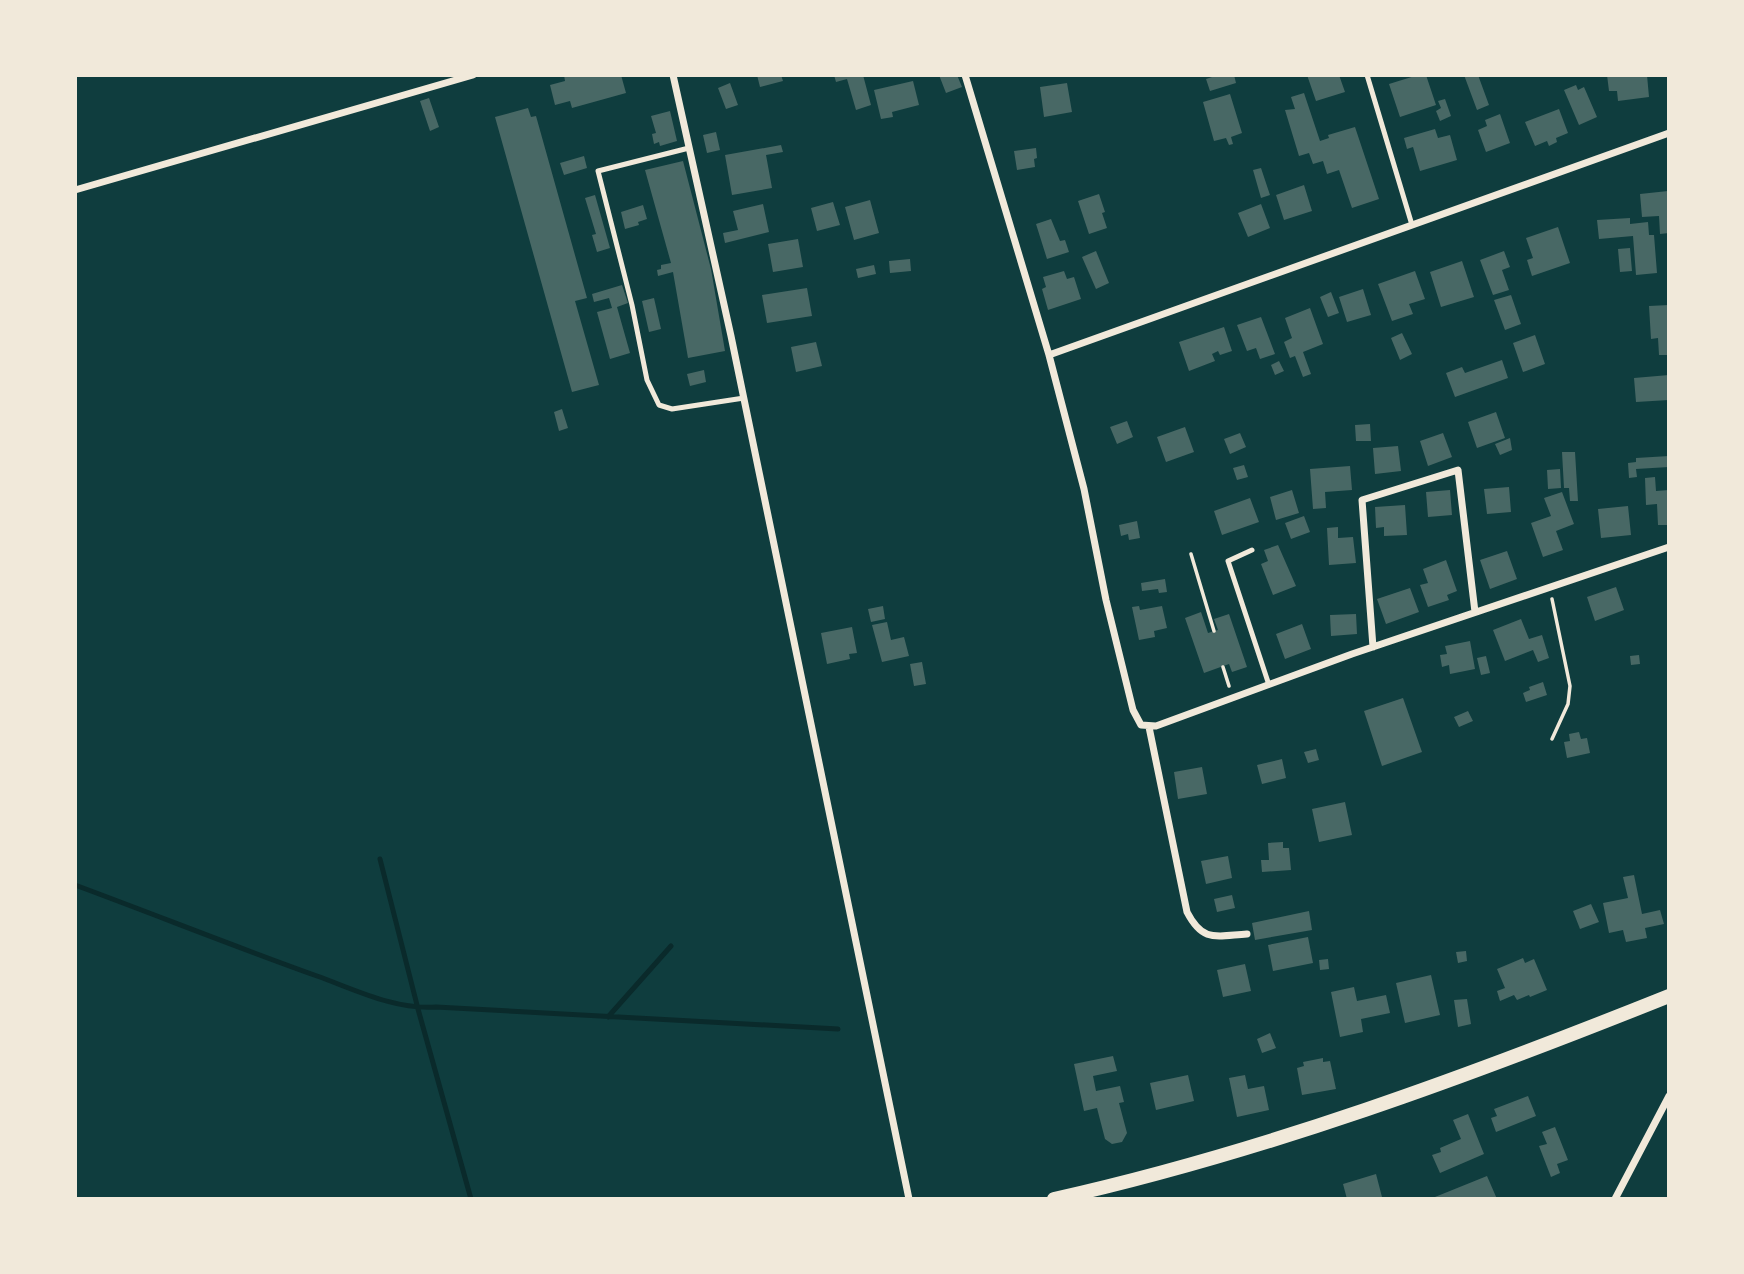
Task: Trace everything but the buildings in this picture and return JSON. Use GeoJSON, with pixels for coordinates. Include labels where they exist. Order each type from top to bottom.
{"type":"FeatureCollection","features":[{"type":"Feature","properties":{"kind":"main road"},"geometry":{"type":"LineString","coordinates":[[1054,1199],[1153,1175],[1386,1103],[1669,996]]}},
{"type":"Feature","properties":{"kind":"street"},"geometry":{"type":"LineString","coordinates":[[75,190],[473,75]]}},
{"type":"Feature","properties":{"kind":"street"},"geometry":{"type":"LineString","coordinates":[[673,75],[744,398],[909,1199]]}},
{"type":"Feature","properties":{"kind":"street"},"geometry":{"type":"LineString","coordinates":[[965,75],[1049,355],[1084,489],[1106,600],[1133,709],[1141,725],[1152,726],[1373,647],[1669,547]]}},
{"type":"Feature","properties":{"kind":"street"},"geometry":{"type":"LineString","coordinates":[[1049,355],[1669,133]]}},
{"type":"Feature","properties":{"kind":"street"},"geometry":{"type":"LineString","coordinates":[[1373,647],[1362,500],[1458,470],[1475,612]]}},
{"type":"Feature","properties":{"kind":"street"},"geometry":{"type":"LineString","coordinates":[[1152,726],[1177,873],[1187,912],[1202,934],[1213,937],[1247,934]]}},
{"type":"Feature","properties":{"kind":"street"},"geometry":{"type":"LineString","coordinates":[[1615,1199],[1669,1096]]}},
{"type":"Feature","properties":{"kind":"lane"},"geometry":{"type":"LineString","coordinates":[[1367,75],[1412,225]]}},
{"type":"Feature","properties":{"kind":"lane"},"geometry":{"type":"LineString","coordinates":[[690,148],[598,171],[632,305],[647,380],[659,405],[672,410],[744,398]]}},
{"type":"Feature","properties":{"kind":"lane"},"geometry":{"type":"LineString","coordinates":[[1252,550],[1228,561],[1269,685]]}},
{"type":"Feature","properties":{"kind":"path"},"geometry":{"type":"LineString","coordinates":[[1191,554],[1214,631]]}},
{"type":"Feature","properties":{"kind":"path"},"geometry":{"type":"LineString","coordinates":[[1549,587],[1570,686],[1568,704],[1552,739]]}},
{"type":"Feature","properties":{"kind":"path"},"geometry":{"type":"LineString","coordinates":[[1223,667],[1233,698]]}},
{"type":"Feature","properties":{"kind":"waterway"},"geometry":{"type":"LineString","coordinates":[[380,859],[471,1199]]}},
{"type":"Feature","properties":{"kind":"waterway"},"geometry":{"type":"LineString","coordinates":[[75,885],[361,993],[406,1005],[838,1029]]}},
{"type":"Feature","properties":{"kind":"waterway"},"geometry":{"type":"LineString","coordinates":[[608,1017],[671,946]]}}]}
